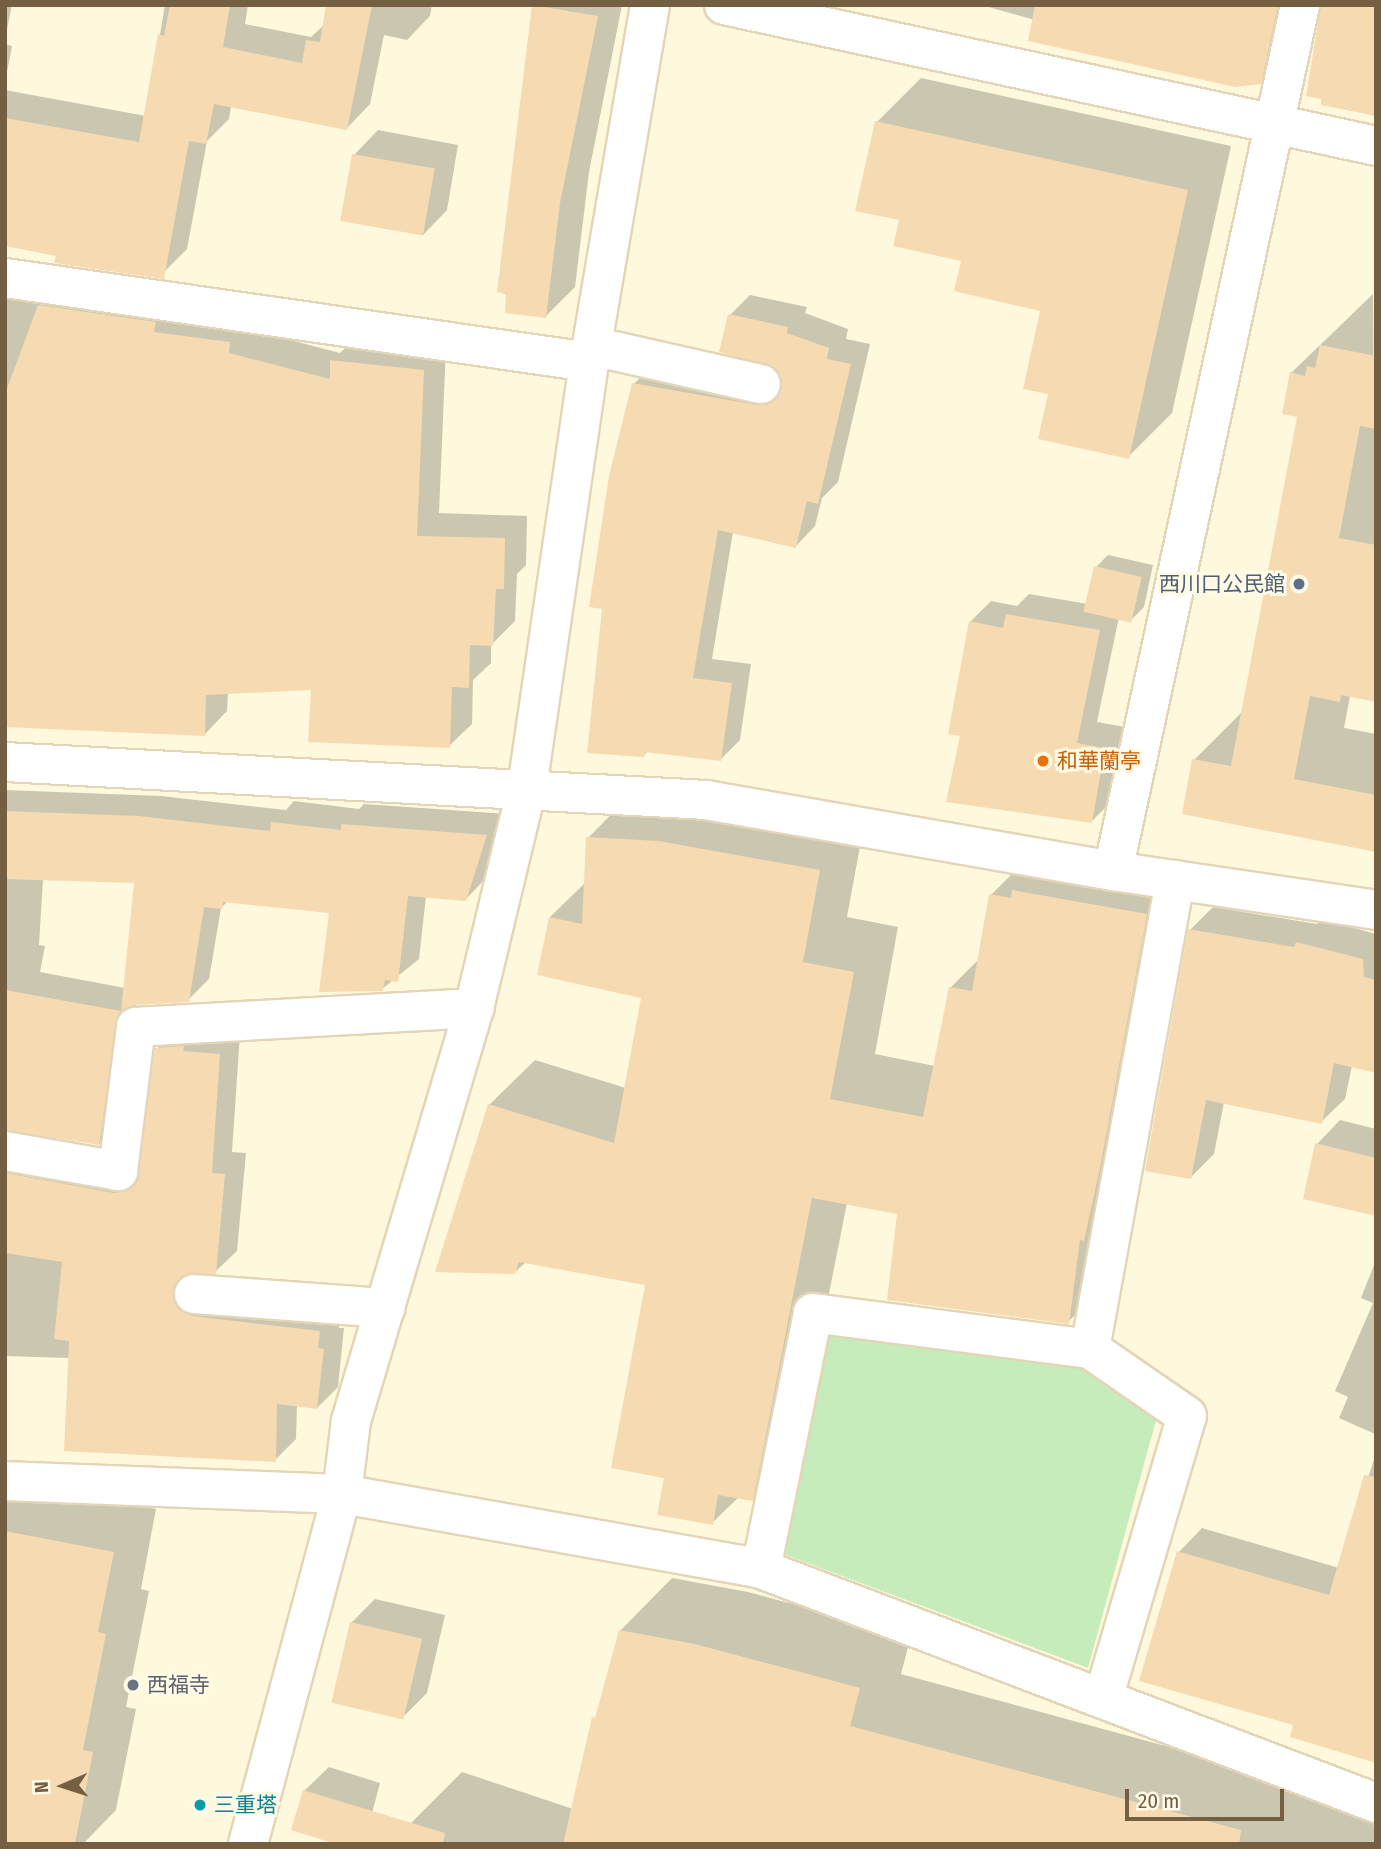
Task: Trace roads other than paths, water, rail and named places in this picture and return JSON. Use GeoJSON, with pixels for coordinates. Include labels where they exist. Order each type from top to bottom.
{"type":"FeatureCollection","features":[{"type":"Feature","properties":{"kind":"street"},"geometry":{"type":"LineString","coordinates":[[248,1844],[342,1494],[352,1421],[474,1008],[527,788],[591,354],[650,5]]}},
{"type":"Feature","properties":{"kind":"street"},"geometry":{"type":"LineString","coordinates":[[724,5],[1376,146]]}},
{"type":"Feature","properties":{"kind":"street"},"geometry":{"type":"LineString","coordinates":[[1112,871],[1300,5]]}},
{"type":"Feature","properties":{"kind":"street"},"geometry":{"type":"LineString","coordinates":[[5,278],[591,354],[761,384]]}},
{"type":"Feature","properties":{"kind":"street"},"geometry":{"type":"LineString","coordinates":[[5,762],[527,788],[706,800],[1112,871],[1376,910]]}},
{"type":"Feature","properties":{"kind":"street"},"geometry":{"type":"LineString","coordinates":[[1090,1349],[1175,880]]}},
{"type":"Feature","properties":{"kind":"street"},"geometry":{"type":"LineString","coordinates":[[5,1151],[118,1171],[136,1027],[474,1008]]}},
{"type":"Feature","properties":{"kind":"street"},"geometry":{"type":"LineString","coordinates":[[194,1294],[385,1308]]}},
{"type":"Feature","properties":{"kind":"street"},"geometry":{"type":"LineString","coordinates":[[761,1569],[813,1313],[1090,1349],[1187,1416],[1103,1699]]}},
{"type":"Feature","properties":{"kind":"street"},"geometry":{"type":"LineString","coordinates":[[5,1480],[342,1494],[761,1569],[1376,1803]]}},
{"type":"Feature","properties":{"kind":"place","name":"西川口公民館"},"geometry":{"type":"Point","coordinates":[1299,584]}},
{"type":"Feature","properties":{"kind":"place","name":"和華蘭亭"},"geometry":{"type":"Point","coordinates":[1043,761]}},
{"type":"Feature","properties":{"kind":"place","name":"西福寺"},"geometry":{"type":"Point","coordinates":[133,1685]}},
{"type":"Feature","properties":{"kind":"place","name":"三重塔"},"geometry":{"type":"Point","coordinates":[200,1805]}}]}
